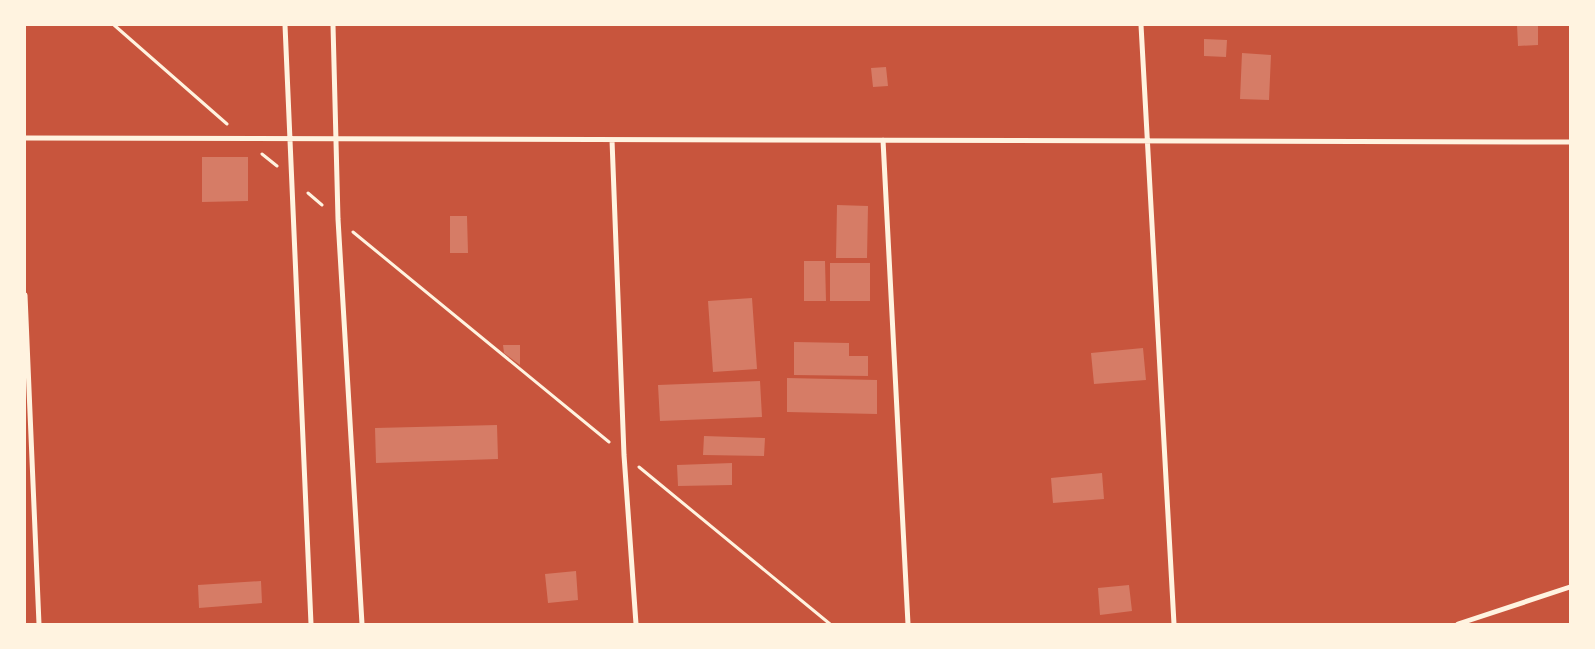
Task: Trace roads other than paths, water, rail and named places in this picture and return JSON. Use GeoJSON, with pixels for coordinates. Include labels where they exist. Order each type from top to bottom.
{"type":"FeatureCollection","features":[{"type":"Feature","properties":{"kind":"street"},"geometry":{"type":"LineString","coordinates":[[285,25],[312,624]]}},
{"type":"Feature","properties":{"kind":"street"},"geometry":{"type":"LineString","coordinates":[[333,25],[338,219],[362,624]]}},
{"type":"Feature","properties":{"kind":"street"},"geometry":{"type":"LineString","coordinates":[[1140,25],[1174,624]]}},
{"type":"Feature","properties":{"kind":"street"},"geometry":{"type":"LineString","coordinates":[[25,138],[1570,142]]}},
{"type":"Feature","properties":{"kind":"street"},"geometry":{"type":"LineString","coordinates":[[612,140],[624,455],[636,624]]}},
{"type":"Feature","properties":{"kind":"street"},"geometry":{"type":"LineString","coordinates":[[883,140],[908,624]]}},
{"type":"Feature","properties":{"kind":"street"},"geometry":{"type":"LineString","coordinates":[[25,295],[39,624]]}},
{"type":"Feature","properties":{"kind":"street"},"geometry":{"type":"LineString","coordinates":[[1458,624],[1570,587]]}}]}
